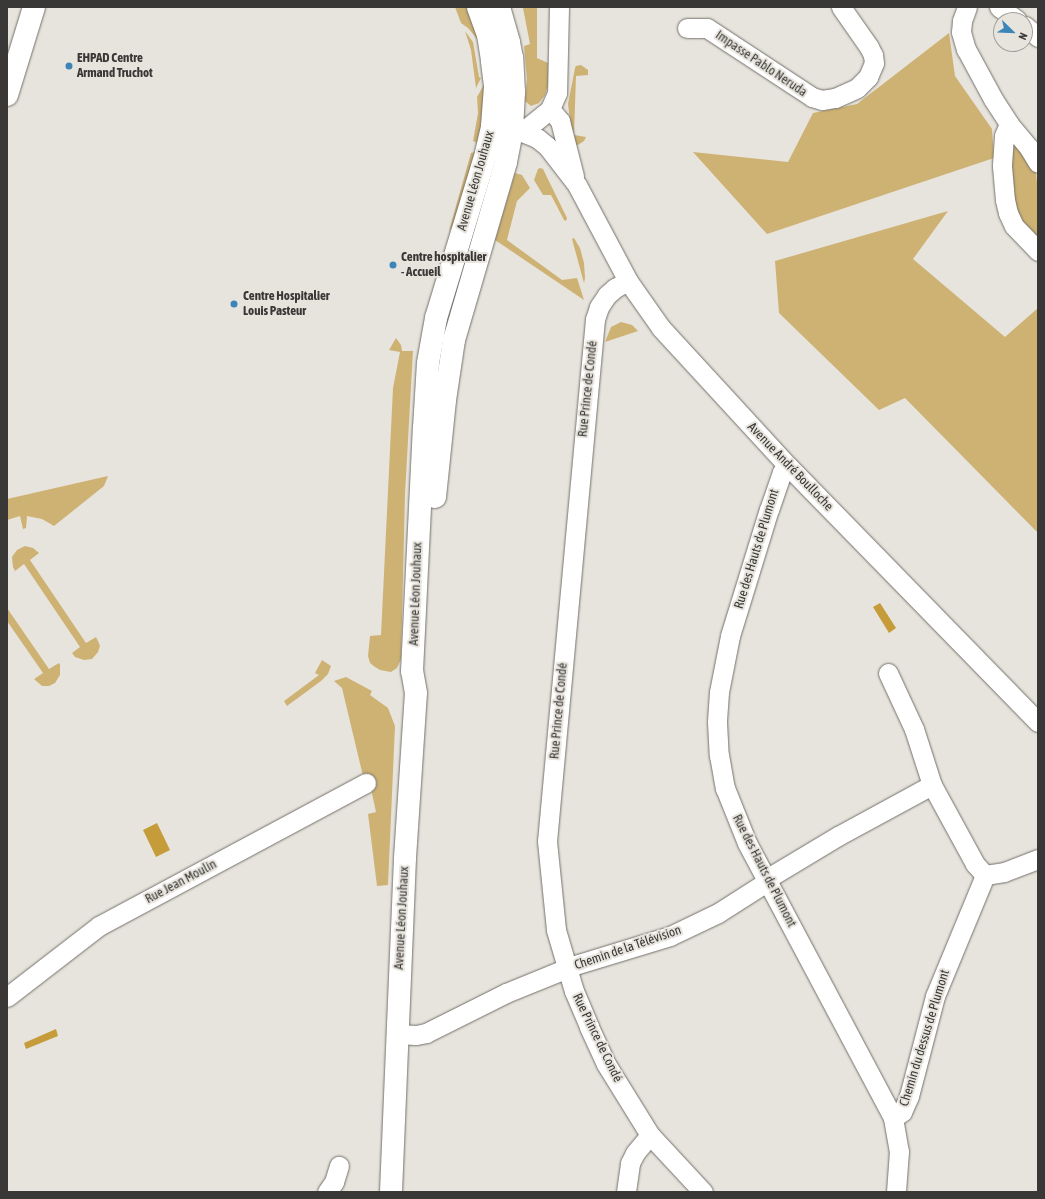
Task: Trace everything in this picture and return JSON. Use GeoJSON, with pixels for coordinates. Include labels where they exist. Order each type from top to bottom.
{"type":"FeatureCollection","features":[{"type":"Feature","properties":{"kind":"main road"},"geometry":{"type":"LineString","coordinates":[[7,42],[18,7]]}},
{"type":"Feature","properties":{"kind":"main road"},"geometry":{"type":"LineString","coordinates":[[7,95],[34,7]]}},
{"type":"Feature","properties":{"kind":"main road","name":"Avenue Léon Jouhaux"},"geometry":{"type":"LineString","coordinates":[[391,1192],[409,780],[416,693],[412,671],[428,363],[436,318],[486,153],[509,129],[495,86],[488,35],[478,7]]}},
{"type":"Feature","properties":{"kind":"main road"},"geometry":{"type":"LineString","coordinates":[[500,7],[509,42],[512,64],[514,92],[509,129]]}},
{"type":"Feature","properties":{"kind":"street"},"geometry":{"type":"LineString","coordinates":[[509,129],[550,108],[557,93],[559,7]]}},
{"type":"Feature","properties":{"kind":"street","name":"Impasse Pablo Neruda"},"geometry":{"type":"LineString","coordinates":[[687,28],[706,28],[812,98],[822,100],[848,93],[868,78],[874,63],[873,55],[869,47],[841,7]]}},
{"type":"Feature","properties":{"kind":"street"},"geometry":{"type":"LineString","coordinates":[[967,7],[962,21],[961,32],[966,49],[989,93],[1009,124],[1029,148],[1038,163]]}},
{"type":"Feature","properties":{"kind":"street"},"geometry":{"type":"LineString","coordinates":[[550,108],[560,121],[576,185]]}},
{"type":"Feature","properties":{"kind":"street"},"geometry":{"type":"LineString","coordinates":[[1009,124],[1004,136],[1003,183],[1005,200],[1008,213],[1014,226],[1038,251]]}},
{"type":"Feature","properties":{"kind":"street"},"geometry":{"type":"LineString","coordinates":[[509,129],[537,138],[547,146],[576,185]]}},
{"type":"Feature","properties":{"kind":"street","name":"Avenue André Boulloche"},"geometry":{"type":"LineString","coordinates":[[576,185],[628,281],[661,328],[788,466],[1038,722]]}},
{"type":"Feature","properties":{"kind":"street","name":"Rue Prince de Condé"},"geometry":{"type":"LineString","coordinates":[[628,281],[615,288],[607,295],[599,307],[596,319],[547,841],[556,930],[574,991],[606,1064],[650,1135],[703,1192]]}},
{"type":"Feature","properties":{"kind":"street","name":"Rue des Hauts de Plumont"},"geometry":{"type":"LineString","coordinates":[[788,466],[782,472],[769,509],[730,636],[719,692],[717,722],[719,755],[725,788],[747,843],[893,1118],[898,1150],[896,1192]]}},
{"type":"Feature","properties":{"kind":"street"},"geometry":{"type":"LineString","coordinates":[[888,673],[914,729],[932,785],[975,864],[985,875],[1004,872],[1038,858]]}},
{"type":"Feature","properties":{"kind":"street","name":"Rue Jean Moulin"},"geometry":{"type":"LineString","coordinates":[[7,997],[99,926],[366,783]]}},
{"type":"Feature","properties":{"kind":"street","name":"Chemin de la Télévision"},"geometry":{"type":"LineString","coordinates":[[397,1034],[416,1035],[426,1033],[506,993],[567,969],[633,946],[670,936],[718,913],[767,880],[855,826],[932,785]]}},
{"type":"Feature","properties":{"kind":"street","name":"Chemin du dessus de Plumont"},"geometry":{"type":"LineString","coordinates":[[893,1118],[902,1112],[909,1096],[935,996],[985,875]]}},
{"type":"Feature","properties":{"kind":"street"},"geometry":{"type":"LineString","coordinates":[[626,1192],[630,1164],[635,1153],[650,1135]]}},
{"type":"Feature","properties":{"kind":"street"},"geometry":{"type":"LineString","coordinates":[[328,1192],[334,1182],[339,1166]]}},
{"type":"Feature","properties":{"kind":"shaded area"},"geometry":{"type":"Polygon","coordinates":[[[455,7],[470,7],[478,40],[468,28],[461,23],[455,7]]]}},
{"type":"Feature","properties":{"kind":"shaded area"},"geometry":{"type":"Polygon","coordinates":[[[518,7],[537,7],[537,58],[548,63],[548,86],[545,95],[539,103],[531,106],[525,101],[527,79],[524,46],[530,44],[523,8],[518,7]]]}},
{"type":"Feature","properties":{"kind":"shaded area"},"geometry":{"type":"Polygon","coordinates":[[[465,31],[473,42],[479,77],[481,78],[476,88],[471,50],[465,31]]]}},
{"type":"Feature","properties":{"kind":"shaded area"},"geometry":{"type":"Polygon","coordinates":[[[949,33],[955,76],[992,129],[994,158],[767,234],[693,152],[788,162],[813,113],[857,104],[949,33]]]}},
{"type":"Feature","properties":{"kind":"shaded area"},"geometry":{"type":"Polygon","coordinates":[[[581,65],[588,70],[588,75],[576,76],[574,135],[586,137],[584,141],[578,145],[575,144],[572,135],[568,104],[575,68],[576,66],[581,65]]]}},
{"type":"Feature","properties":{"kind":"shaded area"},"geometry":{"type":"Polygon","coordinates":[[[486,81],[481,145],[473,141],[478,113],[477,97],[486,81]]]}},
{"type":"Feature","properties":{"kind":"shaded area"},"geometry":{"type":"Polygon","coordinates":[[[1010,137],[1032,162],[1036,173],[1038,191],[1038,242],[1023,228],[1011,203],[1010,137]]]}},
{"type":"Feature","properties":{"kind":"shaded area"},"geometry":{"type":"Polygon","coordinates":[[[471,153],[478,153],[452,227],[449,231],[471,153]]]}},
{"type":"Feature","properties":{"kind":"shaded area"},"geometry":{"type":"Polygon","coordinates":[[[538,169],[543,169],[567,218],[566,221],[564,220],[551,195],[543,195],[534,180],[538,169]]]}},
{"type":"Feature","properties":{"kind":"shaded area"},"geometry":{"type":"Polygon","coordinates":[[[515,173],[522,175],[530,188],[517,201],[507,240],[562,280],[577,278],[584,300],[495,240],[515,173]]]}},
{"type":"Feature","properties":{"kind":"shaded area"},"geometry":{"type":"Polygon","coordinates":[[[948,211],[913,259],[1005,337],[1038,308],[1038,533],[905,398],[879,410],[779,313],[775,261],[948,211]]]}},
{"type":"Feature","properties":{"kind":"shaded area"},"geometry":{"type":"Polygon","coordinates":[[[574,238],[580,248],[584,263],[584,283],[572,239],[574,238]]]}},
{"type":"Feature","properties":{"kind":"shaded area"},"geometry":{"type":"Polygon","coordinates":[[[621,322],[632,325],[638,331],[605,342],[611,327],[621,322]]]}},
{"type":"Feature","properties":{"kind":"shaded area"},"geometry":{"type":"Polygon","coordinates":[[[396,338],[401,345],[402,351],[413,351],[405,494],[401,659],[397,668],[391,672],[380,670],[375,667],[370,663],[368,656],[370,636],[381,635],[393,388],[400,352],[389,350],[396,338]]]}},
{"type":"Feature","properties":{"kind":"shaded area"},"geometry":{"type":"Polygon","coordinates":[[[108,476],[104,486],[54,526],[42,519],[27,516],[26,528],[23,529],[20,516],[7,520],[7,499],[108,476]]]}},
{"type":"Feature","properties":{"kind":"shaded area"},"geometry":{"type":"Polygon","coordinates":[[[25,546],[33,548],[39,553],[30,560],[86,643],[96,637],[100,646],[98,652],[92,659],[84,660],[75,657],[72,653],[80,647],[24,564],[15,571],[12,557],[17,550],[25,546]]]}},
{"type":"Feature","properties":{"kind":"shaded area"},"geometry":{"type":"Polygon","coordinates":[[[880,603],[896,628],[889,633],[873,607],[880,603]]]}},
{"type":"Feature","properties":{"kind":"shaded area"},"geometry":{"type":"Polygon","coordinates":[[[7,608],[49,669],[59,663],[60,675],[55,683],[49,686],[42,686],[34,679],[43,673],[7,621],[7,608]]]}},
{"type":"Feature","properties":{"kind":"shaded area"},"geometry":{"type":"Polygon","coordinates":[[[322,660],[331,666],[328,674],[321,681],[287,706],[284,701],[319,675],[315,673],[322,660]]]}},
{"type":"Feature","properties":{"kind":"shaded area"},"geometry":{"type":"Polygon","coordinates":[[[346,677],[372,691],[370,695],[388,708],[395,726],[388,885],[377,886],[368,814],[376,812],[368,775],[363,776],[342,688],[334,681],[346,677]]]}},
{"type":"Feature","properties":{"kind":"shaded area"},"geometry":{"type":"Polygon","coordinates":[[[157,823],[170,850],[156,857],[143,830],[157,823]]]}},
{"type":"Feature","properties":{"kind":"shaded area"},"geometry":{"type":"Polygon","coordinates":[[[56,1029],[58,1036],[26,1049],[24,1043],[56,1029]]]}},
{"type":"Feature","properties":{"kind":"place","name":"EHPAD Centre Armand Truchot"},"geometry":{"type":"Point","coordinates":[69,66]}},
{"type":"Feature","properties":{"kind":"place","name":"Centre hospitalier - Accueil"},"geometry":{"type":"Point","coordinates":[393,265]}},
{"type":"Feature","properties":{"kind":"place","name":"Centre Hospitalier Louis Pasteur"},"geometry":{"type":"Point","coordinates":[234,304]}}]}
